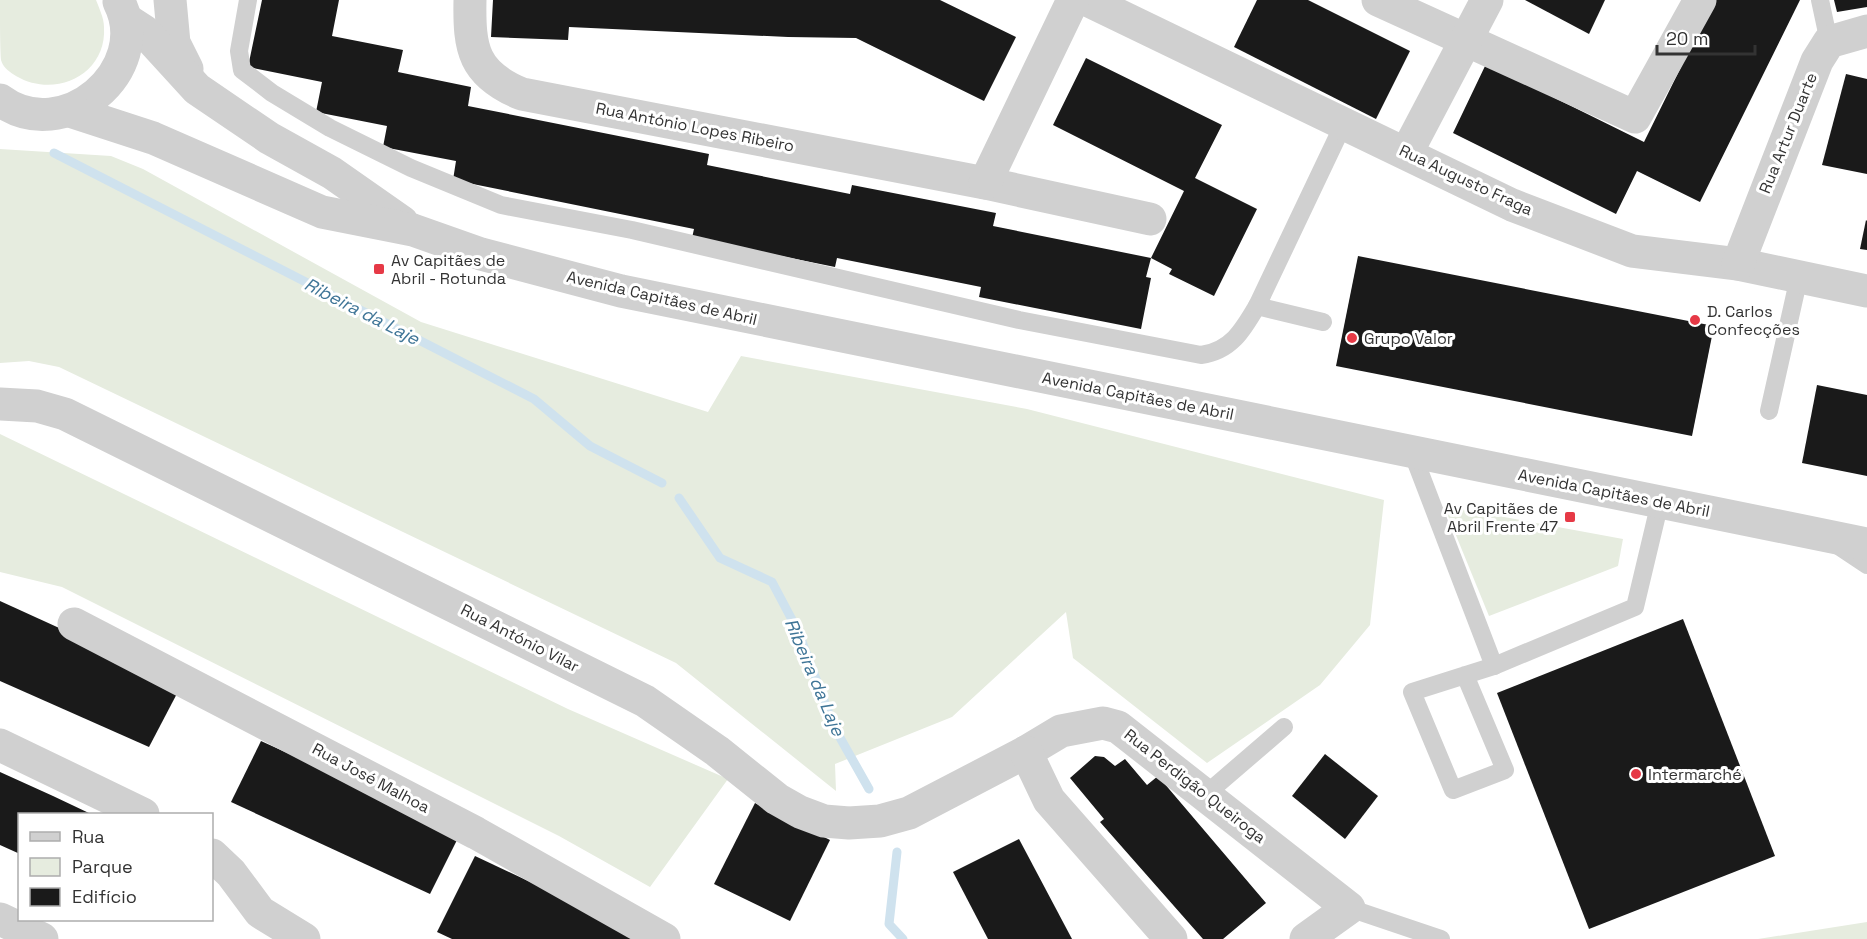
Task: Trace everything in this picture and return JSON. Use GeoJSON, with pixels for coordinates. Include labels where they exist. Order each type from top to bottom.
{"type":"FeatureCollection","features":[{"type":"Feature","properties":{"kind":"street"},"geometry":{"type":"LineString","coordinates":[[170,0],[174,43],[197,89]]}},
{"type":"Feature","properties":{"kind":"street","name":"Rua António Lopes Ribeiro"},"geometry":{"type":"LineString","coordinates":[[470,0],[470,36],[476,57],[494,80],[522,94],[985,183],[1150,219]]}},
{"type":"Feature","properties":{"kind":"street"},"geometry":{"type":"LineString","coordinates":[[985,183],[1073,0]]}},
{"type":"Feature","properties":{"kind":"street","name":"Rua Augusto Fraga"},"geometry":{"type":"LineString","coordinates":[[1087,0],[1512,204],[1632,250],[1738,264],[1867,291]]}},
{"type":"Feature","properties":{"kind":"street"},"geometry":{"type":"LineString","coordinates":[[1378,0],[1635,117],[1700,0]]}},
{"type":"Feature","properties":{"kind":"street"},"geometry":{"type":"LineString","coordinates":[[1407,152],[1487,0]]}},
{"type":"Feature","properties":{"kind":"street"},"geometry":{"type":"LineString","coordinates":[[0,120],[70,111],[95,98],[113,77],[124,51],[127,8]]}},
{"type":"Feature","properties":{"kind":"street","name":"Avenida Capitães de Abril"},"geometry":{"type":"LineString","coordinates":[[127,8],[144,31],[197,89],[269,138],[332,173],[413,230]]}},
{"type":"Feature","properties":{"kind":"street"},"geometry":{"type":"LineString","coordinates":[[1829,42],[1867,30]]}},
{"type":"Feature","properties":{"kind":"street","name":"Rua Artur Duarte"},"geometry":{"type":"LineString","coordinates":[[1738,264],[1816,61],[1829,42]]}},
{"type":"Feature","properties":{"kind":"street"},"geometry":{"type":"LineString","coordinates":[[0,100],[8,106],[33,114]]}},
{"type":"Feature","properties":{"kind":"street","name":"Avenida Capitães de Abril"},"geometry":{"type":"LineString","coordinates":[[70,111],[153,138],[322,212],[413,230],[492,257],[632,293],[1867,544]]}},
{"type":"Feature","properties":{"kind":"street","name":"Rua António Vilar"},"geometry":{"type":"LineString","coordinates":[[0,404],[37,405],[65,414],[475,615],[645,702],[717,751],[777,799],[800,812],[824,820],[849,823],[880,820],[909,813],[1026,752]]}},
{"type":"Feature","properties":{"kind":"street","name":"Rua José Malhoa"},"geometry":{"type":"LineString","coordinates":[[74,624],[465,827],[664,939]]}},
{"type":"Feature","properties":{"kind":"street","name":"Rua Perdigão Queiroga"},"geometry":{"type":"LineString","coordinates":[[1026,752],[1061,731],[1102,723],[1118,727],[1349,908]]}},
{"type":"Feature","properties":{"kind":"street"},"geometry":{"type":"LineString","coordinates":[[0,745],[141,813]]}},
{"type":"Feature","properties":{"kind":"street"},"geometry":{"type":"LineString","coordinates":[[1026,752],[1049,800],[1171,939]]}},
{"type":"Feature","properties":{"kind":"street"},"geometry":{"type":"LineString","coordinates":[[213,856],[231,873],[260,912],[304,939]]}},
{"type":"Feature","properties":{"kind":"street"},"geometry":{"type":"LineString","coordinates":[[1306,939],[1349,908]]}},
{"type":"Feature","properties":{"kind":"street"},"geometry":{"type":"LineString","coordinates":[[0,919],[42,939]]}},
{"type":"Feature","properties":{"kind":"lane"},"geometry":{"type":"LineString","coordinates":[[248,0],[239,51],[242,70],[272,93],[330,128],[411,168],[501,205],[632,230],[1019,320],[1201,355],[1216,353],[1230,345],[1243,330],[1257,306],[1344,123]]}},
{"type":"Feature","properties":{"kind":"lane"},"geometry":{"type":"LineString","coordinates":[[1820,0],[1829,42]]}},
{"type":"Feature","properties":{"kind":"lane"},"geometry":{"type":"LineString","coordinates":[[1769,411],[1798,277]]}},
{"type":"Feature","properties":{"kind":"lane"},"geometry":{"type":"LineString","coordinates":[[1257,306],[1323,322]]}},
{"type":"Feature","properties":{"kind":"lane"},"geometry":{"type":"LineString","coordinates":[[1412,452],[1494,666]]}},
{"type":"Feature","properties":{"kind":"lane"},"geometry":{"type":"LineString","coordinates":[[1465,675],[1505,770],[1453,790],[1412,692],[1465,675],[1494,666],[1635,606],[1660,502]]}},
{"type":"Feature","properties":{"kind":"lane"},"geometry":{"type":"LineString","coordinates":[[1821,534],[1867,565]]}},
{"type":"Feature","properties":{"kind":"lane"},"geometry":{"type":"LineString","coordinates":[[1205,795],[1284,727]]}},
{"type":"Feature","properties":{"kind":"lane"},"geometry":{"type":"LineString","coordinates":[[1349,908],[1442,939]]}},
{"type":"Feature","properties":{"kind":"green space"},"geometry":{"type":"Polygon","coordinates":[[[0,0],[96,0],[104,27],[103,44],[97,58],[88,70],[62,83],[47,85],[16,76],[5,68],[1,60],[0,0]]]}},
{"type":"Feature","properties":{"kind":"green space"},"geometry":{"type":"Polygon","coordinates":[[[0,149],[111,156],[143,169],[421,322],[708,412],[741,356],[1027,409],[1384,500],[1370,625],[1320,685],[1207,763],[1073,658],[1066,612],[952,717],[835,764],[836,791],[676,663],[59,367],[29,361],[0,363],[0,149]]]}},
{"type":"Feature","properties":{"kind":"green space"},"geometry":{"type":"Polygon","coordinates":[[[0,434],[568,709],[728,779],[650,887],[559,836],[62,587],[0,572],[0,434]]]}},
{"type":"Feature","properties":{"kind":"green space"},"geometry":{"type":"Polygon","coordinates":[[[1444,506],[1623,539],[1618,566],[1489,616],[1444,506]]]}},
{"type":"Feature","properties":{"kind":"green space"},"geometry":{"type":"Polygon","coordinates":[[[1867,922],[1867,939],[1758,939],[1867,922]]]}},
{"type":"Feature","properties":{"kind":"building"},"geometry":{"type":"Polygon","coordinates":[[[262,0],[339,0],[332,36],[403,50],[398,72],[471,87],[468,106],[709,154],[707,165],[850,194],[852,185],[996,213],[993,226],[1151,258],[1146,277],[1151,278],[1141,329],[979,297],[981,287],[837,258],[835,267],[692,238],[694,229],[453,180],[456,161],[383,147],[387,126],[316,112],[322,82],[248,67],[262,0]]]}},
{"type":"Feature","properties":{"kind":"building"},"geometry":{"type":"Polygon","coordinates":[[[493,0],[940,0],[1016,37],[984,101],[856,38],[569,27],[568,40],[491,37],[493,0]]]}},
{"type":"Feature","properties":{"kind":"building"},"geometry":{"type":"Polygon","coordinates":[[[1257,0],[1308,0],[1410,51],[1376,119],[1234,47],[1257,0]]]}},
{"type":"Feature","properties":{"kind":"building"},"geometry":{"type":"Polygon","coordinates":[[[1525,0],[1605,0],[1589,34],[1525,0]]]}},
{"type":"Feature","properties":{"kind":"building"},"geometry":{"type":"Polygon","coordinates":[[[1714,0],[1800,0],[1700,202],[1637,171],[1616,214],[1453,133],[1486,64],[1644,142],[1714,0]]]}},
{"type":"Feature","properties":{"kind":"building"},"geometry":{"type":"Polygon","coordinates":[[[1834,0],[1867,0],[1867,7],[1837,12],[1834,0]]]}},
{"type":"Feature","properties":{"kind":"building"},"geometry":{"type":"Polygon","coordinates":[[[1086,58],[1222,125],[1195,178],[1257,209],[1214,296],[1169,274],[1172,269],[1151,258],[1184,191],[1053,125],[1086,58]]]}},
{"type":"Feature","properties":{"kind":"building"},"geometry":{"type":"Polygon","coordinates":[[[1846,74],[1867,79],[1867,174],[1822,165],[1846,74]]]}},
{"type":"Feature","properties":{"kind":"building"},"geometry":{"type":"Polygon","coordinates":[[[1867,221],[1867,250],[1860,249],[1867,221]]]}},
{"type":"Feature","properties":{"kind":"building"},"geometry":{"type":"Polygon","coordinates":[[[1358,256],[1714,326],[1692,436],[1336,366],[1358,256]]]}},
{"type":"Feature","properties":{"kind":"building"},"geometry":{"type":"Polygon","coordinates":[[[1817,385],[1867,395],[1867,476],[1802,463],[1817,385]]]}},
{"type":"Feature","properties":{"kind":"building"},"geometry":{"type":"Polygon","coordinates":[[[0,601],[182,684],[149,747],[0,681],[0,601]]]}},
{"type":"Feature","properties":{"kind":"building","name":"Intermarché"},"geometry":{"type":"Polygon","coordinates":[[[1683,619],[1775,856],[1589,929],[1497,693],[1683,619]]]}},
{"type":"Feature","properties":{"kind":"building"},"geometry":{"type":"Polygon","coordinates":[[[261,741],[461,832],[430,894],[231,802],[261,741]]]}},
{"type":"Feature","properties":{"kind":"building"},"geometry":{"type":"Polygon","coordinates":[[[1325,754],[1378,796],[1345,839],[1292,796],[1325,754]]]}},
{"type":"Feature","properties":{"kind":"building"},"geometry":{"type":"Polygon","coordinates":[[[1095,756],[1104,757],[1115,766],[1125,759],[1147,785],[1158,776],[1266,903],[1223,939],[1203,939],[1100,822],[1104,819],[1070,778],[1095,756]]]}},
{"type":"Feature","properties":{"kind":"building"},"geometry":{"type":"Polygon","coordinates":[[[0,772],[89,813],[18,813],[18,853],[0,845],[0,772]]]}},
{"type":"Feature","properties":{"kind":"building"},"geometry":{"type":"Polygon","coordinates":[[[755,803],[830,840],[790,921],[714,884],[755,803]]]}},
{"type":"Feature","properties":{"kind":"building"},"geometry":{"type":"Polygon","coordinates":[[[1019,839],[1072,939],[988,939],[953,872],[1019,839]]]}},
{"type":"Feature","properties":{"kind":"building"},"geometry":{"type":"Polygon","coordinates":[[[475,856],[648,939],[452,939],[437,932],[475,856]]]}},
{"type":"Feature","properties":{"kind":"waterway","name":"Ribeira da Laje"},"geometry":{"type":"LineString","coordinates":[[54,153],[534,399],[590,446],[662,483]]}},
{"type":"Feature","properties":{"kind":"waterway","name":"Ribeira da Laje"},"geometry":{"type":"LineString","coordinates":[[679,498],[720,558],[772,582],[798,631],[834,727],[869,789]]}},
{"type":"Feature","properties":{"kind":"waterway","name":"Ribeira da Laje"},"geometry":{"type":"LineString","coordinates":[[897,852],[889,924],[903,939]]}},
{"type":"Feature","properties":{"kind":"place","name":"Av Capitães de Abril - Rotunda"},"geometry":{"type":"Point","coordinates":[379,269]}},
{"type":"Feature","properties":{"kind":"place","name":"D. Carlos Confecções"},"geometry":{"type":"Point","coordinates":[1695,320]}},
{"type":"Feature","properties":{"kind":"place","name":"Grupo Valor"},"geometry":{"type":"Point","coordinates":[1352,338]}},
{"type":"Feature","properties":{"kind":"place","name":"Av Capitães de Abril Frente 47"},"geometry":{"type":"Point","coordinates":[1570,517]}},
{"type":"Feature","properties":{"kind":"place","name":"Intermarché"},"geometry":{"type":"Point","coordinates":[1636,774]}}]}
